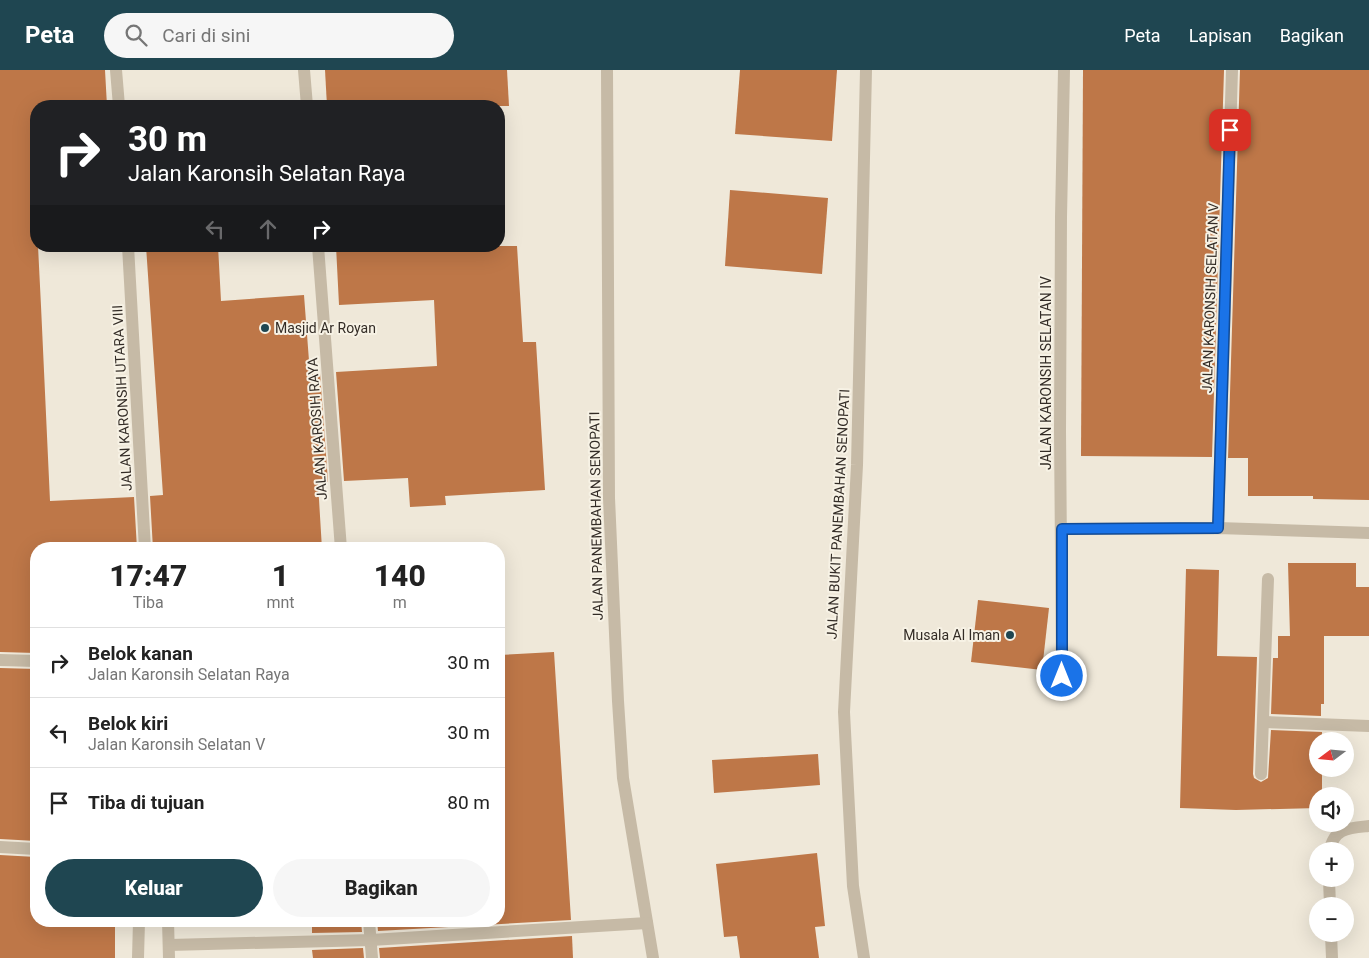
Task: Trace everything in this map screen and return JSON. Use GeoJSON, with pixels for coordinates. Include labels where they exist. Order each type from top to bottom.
{"type":"FeatureCollection","features":[{"type":"Feature","properties":{"kind":"street"},"geometry":{"type":"LineString","coordinates":[[116,70],[118,100]]}},
{"type":"Feature","properties":{"kind":"street"},"geometry":{"type":"LineString","coordinates":[[304,70],[306,100]]}},
{"type":"Feature","properties":{"kind":"street","name":"JALAN PANEMBAHAN SENOPATI"},"geometry":{"type":"LineString","coordinates":[[607,70],[608,498],[618,701],[623,778],[653,958]]}},
{"type":"Feature","properties":{"kind":"street","name":"JALAN BUKIT PANEMBAHAN SENOPATI"},"geometry":{"type":"LineString","coordinates":[[864,958],[853,886],[844,712],[857,465],[866,70]]}},
{"type":"Feature","properties":{"kind":"street","name":"JALAN KARONSIH SELATAN IV"},"geometry":{"type":"LineString","coordinates":[[1062,676],[1061,373],[1064,70]]}},
{"type":"Feature","properties":{"kind":"street","name":"JALAN KARONSIH SELATAN V"},"geometry":{"type":"LineString","coordinates":[[1218,528],[1232,70]]}},
{"type":"Feature","properties":{"kind":"street","name":"JALAN KARONSIH UTARA VIII"},"geometry":{"type":"LineString","coordinates":[[128,252],[145,542]]}},
{"type":"Feature","properties":{"kind":"street","name":"JALAN KAROSIH RAYA"},"geometry":{"type":"LineString","coordinates":[[318,252],[340,542]]}},
{"type":"Feature","properties":{"kind":"street"},"geometry":{"type":"LineString","coordinates":[[1062,529],[1218,528],[1369,533]]}},
{"type":"Feature","properties":{"kind":"street"},"geometry":{"type":"LineString","coordinates":[[1262,774],[1268,579]]}},
{"type":"Feature","properties":{"kind":"street"},"geometry":{"type":"LineString","coordinates":[[0,660],[30,661]]}},
{"type":"Feature","properties":{"kind":"street"},"geometry":{"type":"LineString","coordinates":[[1263,722],[1369,726]]}},
{"type":"Feature","properties":{"kind":"street"},"geometry":{"type":"LineString","coordinates":[[1331,842],[1338,832],[1369,826]]}},
{"type":"Feature","properties":{"kind":"street"},"geometry":{"type":"LineString","coordinates":[[0,847],[30,849]]}},
{"type":"Feature","properties":{"kind":"street"},"geometry":{"type":"LineString","coordinates":[[168,927],[169,951],[648,923]]}},
{"type":"Feature","properties":{"kind":"street"},"geometry":{"type":"LineString","coordinates":[[138,958],[139,927]]}},
{"type":"Feature","properties":{"kind":"street"},"geometry":{"type":"LineString","coordinates":[[370,927],[372,958]]}},
{"type":"Feature","properties":{"kind":"street"},"geometry":{"type":"LineString","coordinates":[[1331,942],[1332,958]]}},
{"type":"Feature","properties":{"kind":"building"},"geometry":{"type":"Polygon","coordinates":[[[0,70],[105,70],[107,100],[30,100],[30,252],[38,252],[50,501],[134,497],[137,542],[30,542],[30,653],[0,652],[0,70]]]}},
{"type":"Feature","properties":{"kind":"building"},"geometry":{"type":"Polygon","coordinates":[[[325,70],[507,70],[509,106],[505,106],[505,100],[327,100],[325,70]]]}},
{"type":"Feature","properties":{"kind":"building"},"geometry":{"type":"Polygon","coordinates":[[[740,70],[837,70],[832,141],[735,134],[740,70]]]}},
{"type":"Feature","properties":{"kind":"building"},"geometry":{"type":"Polygon","coordinates":[[[1083,70],[1224,70],[1212,457],[1081,456],[1083,70]]]}},
{"type":"Feature","properties":{"kind":"building"},"geometry":{"type":"Polygon","coordinates":[[[1240,70],[1369,70],[1369,500],[1313,499],[1313,496],[1248,496],[1248,458],[1228,458],[1240,70]]]}},
{"type":"Feature","properties":{"kind":"building"},"geometry":{"type":"Polygon","coordinates":[[[730,190],[828,198],[822,274],[725,266],[730,190]]]}},
{"type":"Feature","properties":{"kind":"building"},"geometry":{"type":"Polygon","coordinates":[[[505,246],[517,246],[523,342],[536,342],[545,490],[445,496],[446,505],[410,507],[408,478],[344,481],[336,372],[437,366],[434,300],[339,305],[336,252],[505,252],[505,246]]]}},
{"type":"Feature","properties":{"kind":"building"},"geometry":{"type":"Polygon","coordinates":[[[146,252],[218,252],[221,301],[304,295],[310,374],[320,373],[328,482],[318,483],[322,542],[153,542],[150,496],[163,495],[146,252]]]}},
{"type":"Feature","properties":{"kind":"building"},"geometry":{"type":"Polygon","coordinates":[[[1288,563],[1356,563],[1356,587],[1369,587],[1369,636],[1324,636],[1324,704],[1321,704],[1321,716],[1271,714],[1273,658],[1278,658],[1278,636],[1290,636],[1288,563]]]}},
{"type":"Feature","properties":{"kind":"building"},"geometry":{"type":"Polygon","coordinates":[[[1186,569],[1219,570],[1217,656],[1257,657],[1254,778],[1261,782],[1268,778],[1271,730],[1322,732],[1309,732],[1309,778],[1322,778],[1322,787],[1309,787],[1309,808],[1236,810],[1180,808],[1186,569]]]}},
{"type":"Feature","properties":{"kind":"building","name":"Musala Al Iman"},"geometry":{"type":"Polygon","coordinates":[[[978,600],[1049,608],[1042,670],[971,662],[978,600]]]}},
{"type":"Feature","properties":{"kind":"building"},"geometry":{"type":"Polygon","coordinates":[[[554,652],[571,920],[505,924],[505,655],[554,652]]]}},
{"type":"Feature","properties":{"kind":"building"},"geometry":{"type":"Polygon","coordinates":[[[0,668],[30,669],[30,841],[0,839],[0,668]]]}},
{"type":"Feature","properties":{"kind":"building"},"geometry":{"type":"Polygon","coordinates":[[[818,754],[820,785],[714,793],[712,760],[818,754]]]}},
{"type":"Feature","properties":{"kind":"building"},"geometry":{"type":"Polygon","coordinates":[[[817,853],[825,926],[815,927],[819,958],[740,958],[737,936],[724,937],[716,864],[817,853]]]}},
{"type":"Feature","properties":{"kind":"building"},"geometry":{"type":"Polygon","coordinates":[[[0,855],[30,857],[30,927],[115,927],[115,958],[0,958],[0,855]]]}},
{"type":"Feature","properties":{"kind":"building"},"geometry":{"type":"Polygon","coordinates":[[[312,927],[362,927],[362,932],[312,933],[312,927]]]}},
{"type":"Feature","properties":{"kind":"building"},"geometry":{"type":"Polygon","coordinates":[[[378,927],[448,927],[378,931],[378,927]]]}},
{"type":"Feature","properties":{"kind":"building"},"geometry":{"type":"Polygon","coordinates":[[[572,936],[573,958],[380,958],[379,948],[572,936]]]}},
{"type":"Feature","properties":{"kind":"building"},"geometry":{"type":"Polygon","coordinates":[[[363,948],[364,958],[313,958],[312,950],[363,948]]]}},
{"type":"Feature","properties":{"kind":"place","name":"Masjid Ar Royan"},"geometry":{"type":"Point","coordinates":[265,328]}},
{"type":"Feature","properties":{"kind":"place","name":"Musala Al Iman"},"geometry":{"type":"Point","coordinates":[1010,635]}},
{"type":"Feature","properties":{"kind":"route"},"geometry":{"type":"LineString","coordinates":[[1062,676],[1062,529],[1218,528],[1230,130]]}}]}
